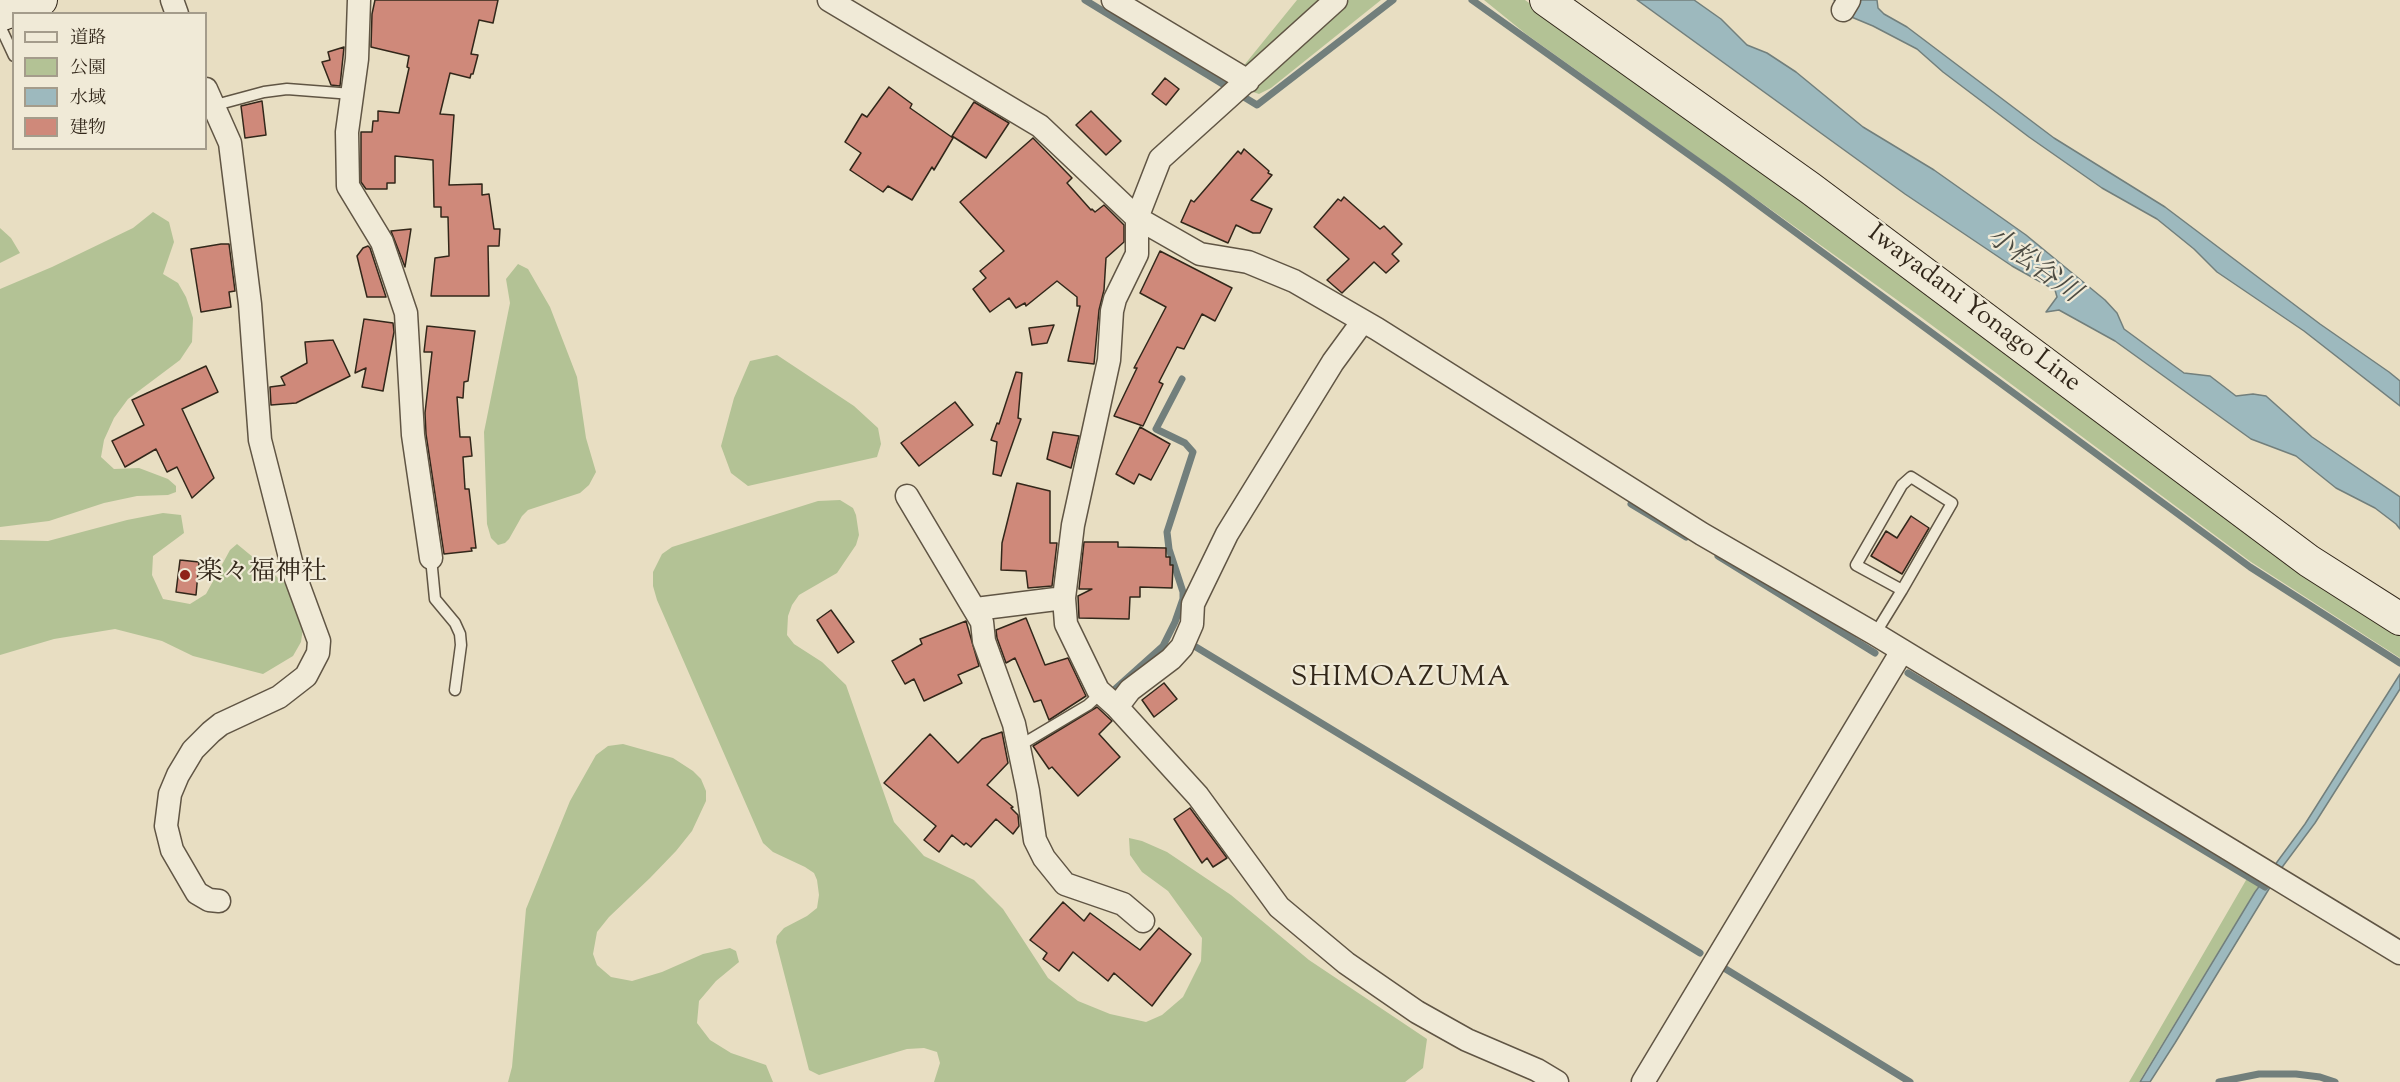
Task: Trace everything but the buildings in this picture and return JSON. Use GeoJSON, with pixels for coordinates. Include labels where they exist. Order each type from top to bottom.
{"type":"FeatureCollection","features":[{"type":"Feature","properties":{"kind":"main road"},"geometry":{"type":"LineString","coordinates":[[22,12],[42,0]]}},
{"type":"Feature","properties":{"kind":"main road","name":"Iwayadani Yonago Line"},"geometry":{"type":"LineString","coordinates":[[1546,0],[1810,188],[2309,561],[2400,620]]}},
{"type":"Feature","properties":{"kind":"street"},"geometry":{"type":"LineString","coordinates":[[359,0],[357,58],[347,132],[348,186],[382,242],[406,313],[413,435],[431,558]]}},
{"type":"Feature","properties":{"kind":"street"},"geometry":{"type":"LineString","coordinates":[[829,0],[1040,126],[1137,218],[1200,254],[1248,262],[1294,281],[1363,321],[1702,534],[1875,634],[2400,953]]}},
{"type":"Feature","properties":{"kind":"street"},"geometry":{"type":"LineString","coordinates":[[1113,0],[1245,83]]}},
{"type":"Feature","properties":{"kind":"street"},"geometry":{"type":"LineString","coordinates":[[1336,0],[1160,159],[1137,218],[1137,254],[1115,298],[1112,311],[1109,360],[1072,525],[1064,598],[1066,624],[1098,690],[1198,796],[1279,907],[1346,963],[1417,1012],[1467,1040],[1537,1070],[1557,1082]]}},
{"type":"Feature","properties":{"kind":"street"},"geometry":{"type":"LineString","coordinates":[[209,98],[230,143],[250,304],[260,440],[294,573],[319,641],[318,652],[306,676],[279,697],[220,724],[189,756],[170,794],[166,826],[172,850],[197,893],[209,900],[219,901]]}},
{"type":"Feature","properties":{"kind":"street"},"geometry":{"type":"LineString","coordinates":[[1109,700],[1130,690],[1171,659],[1182,647],[1192,624],[1193,604],[1227,534],[1334,362],[1363,321]]}},
{"type":"Feature","properties":{"kind":"street"},"geometry":{"type":"LineString","coordinates":[[907,496],[982,622],[984,641],[1014,724],[1029,791],[1035,840],[1039,848],[1065,884],[1123,904],[1143,921]]}},
{"type":"Feature","properties":{"kind":"street"},"geometry":{"type":"LineString","coordinates":[[976,609],[1064,598]]}},
{"type":"Feature","properties":{"kind":"street"},"geometry":{"type":"LineString","coordinates":[[1643,1082],[1902,651]]}},
{"type":"Feature","properties":{"kind":"lane"},"geometry":{"type":"LineString","coordinates":[[1,25],[12,51]]}},
{"type":"Feature","properties":{"kind":"lane"},"geometry":{"type":"LineString","coordinates":[[209,98],[287,89],[352,94]]}},
{"type":"Feature","properties":{"kind":"lane"},"geometry":{"type":"LineString","coordinates":[[1875,634],[1902,590],[1952,503],[1911,477],[1902,485],[1856,565],[1902,590]]}},
{"type":"Feature","properties":{"kind":"lane"},"geometry":{"type":"LineString","coordinates":[[431,558],[435,599],[455,623],[460,634],[455,690]]}},
{"type":"Feature","properties":{"kind":"lane"},"geometry":{"type":"LineString","coordinates":[[1019,746],[1088,705],[1109,700]]}},
{"type":"Feature","properties":{"kind":"lane"},"geometry":{"type":"LineString","coordinates":[[1039,848],[1035,858],[1058,890]]}},
{"type":"Feature","properties":{"kind":"green space"},"geometry":{"type":"Polygon","coordinates":[[[1297,0],[1324,0],[1254,67],[1241,69],[1297,0]]]}},
{"type":"Feature","properties":{"kind":"green space"},"geometry":{"type":"Polygon","coordinates":[[[1349,0],[1381,0],[1271,88],[1259,94],[1253,92],[1349,0]]]}},
{"type":"Feature","properties":{"kind":"green space"},"geometry":{"type":"Polygon","coordinates":[[[1484,0],[1525,0],[2400,633],[2400,658],[2251,562],[1918,315],[1526,34],[1484,0]]]}},
{"type":"Feature","properties":{"kind":"green space"},"geometry":{"type":"Polygon","coordinates":[[[153,212],[169,222],[174,242],[163,274],[178,283],[186,297],[193,318],[192,342],[180,360],[128,399],[114,418],[104,440],[101,457],[114,469],[139,468],[168,479],[176,486],[176,492],[168,495],[137,496],[104,503],[49,521],[0,527],[0,289],[133,228],[153,212]]]}},
{"type":"Feature","properties":{"kind":"green space"},"geometry":{"type":"Polygon","coordinates":[[[0,228],[11,238],[20,253],[0,263],[0,228]]]}},
{"type":"Feature","properties":{"kind":"green space"},"geometry":{"type":"Polygon","coordinates":[[[518,264],[528,269],[550,307],[577,377],[586,438],[596,472],[589,485],[580,493],[528,510],[509,539],[498,545],[491,538],[487,524],[484,432],[510,303],[506,279],[518,264]]]}},
{"type":"Feature","properties":{"kind":"green space"},"geometry":{"type":"Polygon","coordinates":[[[777,355],[854,406],[878,428],[881,444],[877,457],[748,486],[731,473],[721,446],[734,398],[750,361],[777,355]]]}},
{"type":"Feature","properties":{"kind":"green space"},"geometry":{"type":"Polygon","coordinates":[[[840,500],[853,508],[856,515],[859,535],[856,545],[837,573],[799,595],[788,616],[787,635],[794,644],[822,662],[846,685],[894,822],[924,856],[974,880],[1003,909],[1048,978],[1078,1001],[1110,1014],[1146,1022],[1162,1015],[1183,997],[1201,961],[1202,938],[1168,891],[1142,872],[1130,855],[1129,838],[1142,841],[1167,852],[1231,895],[1309,960],[1427,1039],[1423,1068],[1405,1082],[934,1082],[940,1063],[937,1052],[924,1048],[907,1049],[819,1075],[809,1070],[776,942],[777,936],[784,928],[817,908],[819,895],[817,880],[814,873],[773,852],[763,843],[657,600],[653,586],[653,572],[662,554],[672,547],[818,501],[840,500]]]}},
{"type":"Feature","properties":{"kind":"green space"},"geometry":{"type":"Polygon","coordinates":[[[163,513],[181,515],[184,533],[153,556],[152,575],[163,599],[190,604],[206,594],[230,550],[237,544],[294,591],[303,628],[301,642],[293,656],[263,674],[193,656],[162,641],[115,629],[54,639],[0,655],[0,540],[48,541],[163,513]]]}},
{"type":"Feature","properties":{"kind":"green space"},"geometry":{"type":"Polygon","coordinates":[[[623,744],[673,758],[693,771],[701,779],[706,791],[706,801],[692,831],[676,851],[609,917],[597,932],[593,954],[597,965],[611,977],[632,981],[662,972],[703,954],[730,948],[736,951],[739,962],[716,981],[699,1001],[697,1023],[710,1040],[731,1053],[766,1065],[773,1082],[508,1082],[512,1067],[526,909],[570,801],[596,755],[608,746],[623,744]]]}},
{"type":"Feature","properties":{"kind":"green space"},"geometry":{"type":"Polygon","coordinates":[[[2249,875],[2256,880],[2262,880],[2139,1082],[2129,1082],[2249,875]]]}},
{"type":"Feature","properties":{"kind":"water","name":"小松谷川"},"geometry":{"type":"Polygon","coordinates":[[[1637,0],[1694,0],[1721,19],[1747,45],[1767,53],[1796,72],[1863,127],[1934,170],[2026,235],[2105,300],[2117,313],[2124,329],[2184,373],[2210,376],[2236,396],[2253,394],[2266,396],[2312,437],[2400,497],[2400,529],[2375,508],[2336,488],[2296,456],[2251,439],[2115,341],[2059,310],[2046,312],[2057,297],[2055,290],[2012,266],[1905,194],[1637,0]]]}},
{"type":"Feature","properties":{"kind":"water"},"geometry":{"type":"Polygon","coordinates":[[[1834,0],[1877,0],[1878,8],[1884,14],[1907,27],[2054,138],[2165,207],[2320,324],[2389,372],[2400,381],[2400,406],[2304,331],[2217,272],[2194,249],[2157,219],[2102,188],[2029,137],[1943,72],[1917,49],[1849,16],[1849,13],[1834,0]]]}},
{"type":"Feature","properties":{"kind":"water"},"geometry":{"type":"Polygon","coordinates":[[[2400,674],[2400,689],[2315,823],[2283,866],[2175,1043],[2150,1082],[2140,1082],[2255,892],[2305,824],[2400,674]]]}},
{"type":"Feature","properties":{"kind":"waterway"},"geometry":{"type":"LineString","coordinates":[[1085,0],[1257,105],[1393,0]]}},
{"type":"Feature","properties":{"kind":"waterway"},"geometry":{"type":"LineString","coordinates":[[1472,0],[1723,179],[2250,567],[2400,663]]}},
{"type":"Feature","properties":{"kind":"waterway"},"geometry":{"type":"LineString","coordinates":[[1115,689],[1163,646],[1183,599],[1183,592],[1169,549],[1167,532],[1193,452],[1185,443],[1156,429],[1182,379]]}},
{"type":"Feature","properties":{"kind":"waterway"},"geometry":{"type":"LineString","coordinates":[[1631,504],[1686,537]]}},
{"type":"Feature","properties":{"kind":"waterway"},"geometry":{"type":"LineString","coordinates":[[1718,556],[1875,653]]}},
{"type":"Feature","properties":{"kind":"waterway"},"geometry":{"type":"LineString","coordinates":[[1191,644],[1700,953]]}},
{"type":"Feature","properties":{"kind":"waterway"},"geometry":{"type":"LineString","coordinates":[[1908,673],[2265,887]]}},
{"type":"Feature","properties":{"kind":"waterway"},"geometry":{"type":"LineString","coordinates":[[1724,968],[1910,1082]]}},
{"type":"Feature","properties":{"kind":"waterway"},"geometry":{"type":"LineString","coordinates":[[2219,1082],[2259,1074],[2296,1074],[2320,1077],[2335,1082]]}},
{"type":"Feature","properties":{"kind":"place","name":"楽々福神社"},"geometry":{"type":"Point","coordinates":[185,575]}},
{"type":"Feature","properties":{"kind":"district","name":"SHIMOAZUMA"},"geometry":{"type":"Point","coordinates":[1401,680]}}]}
